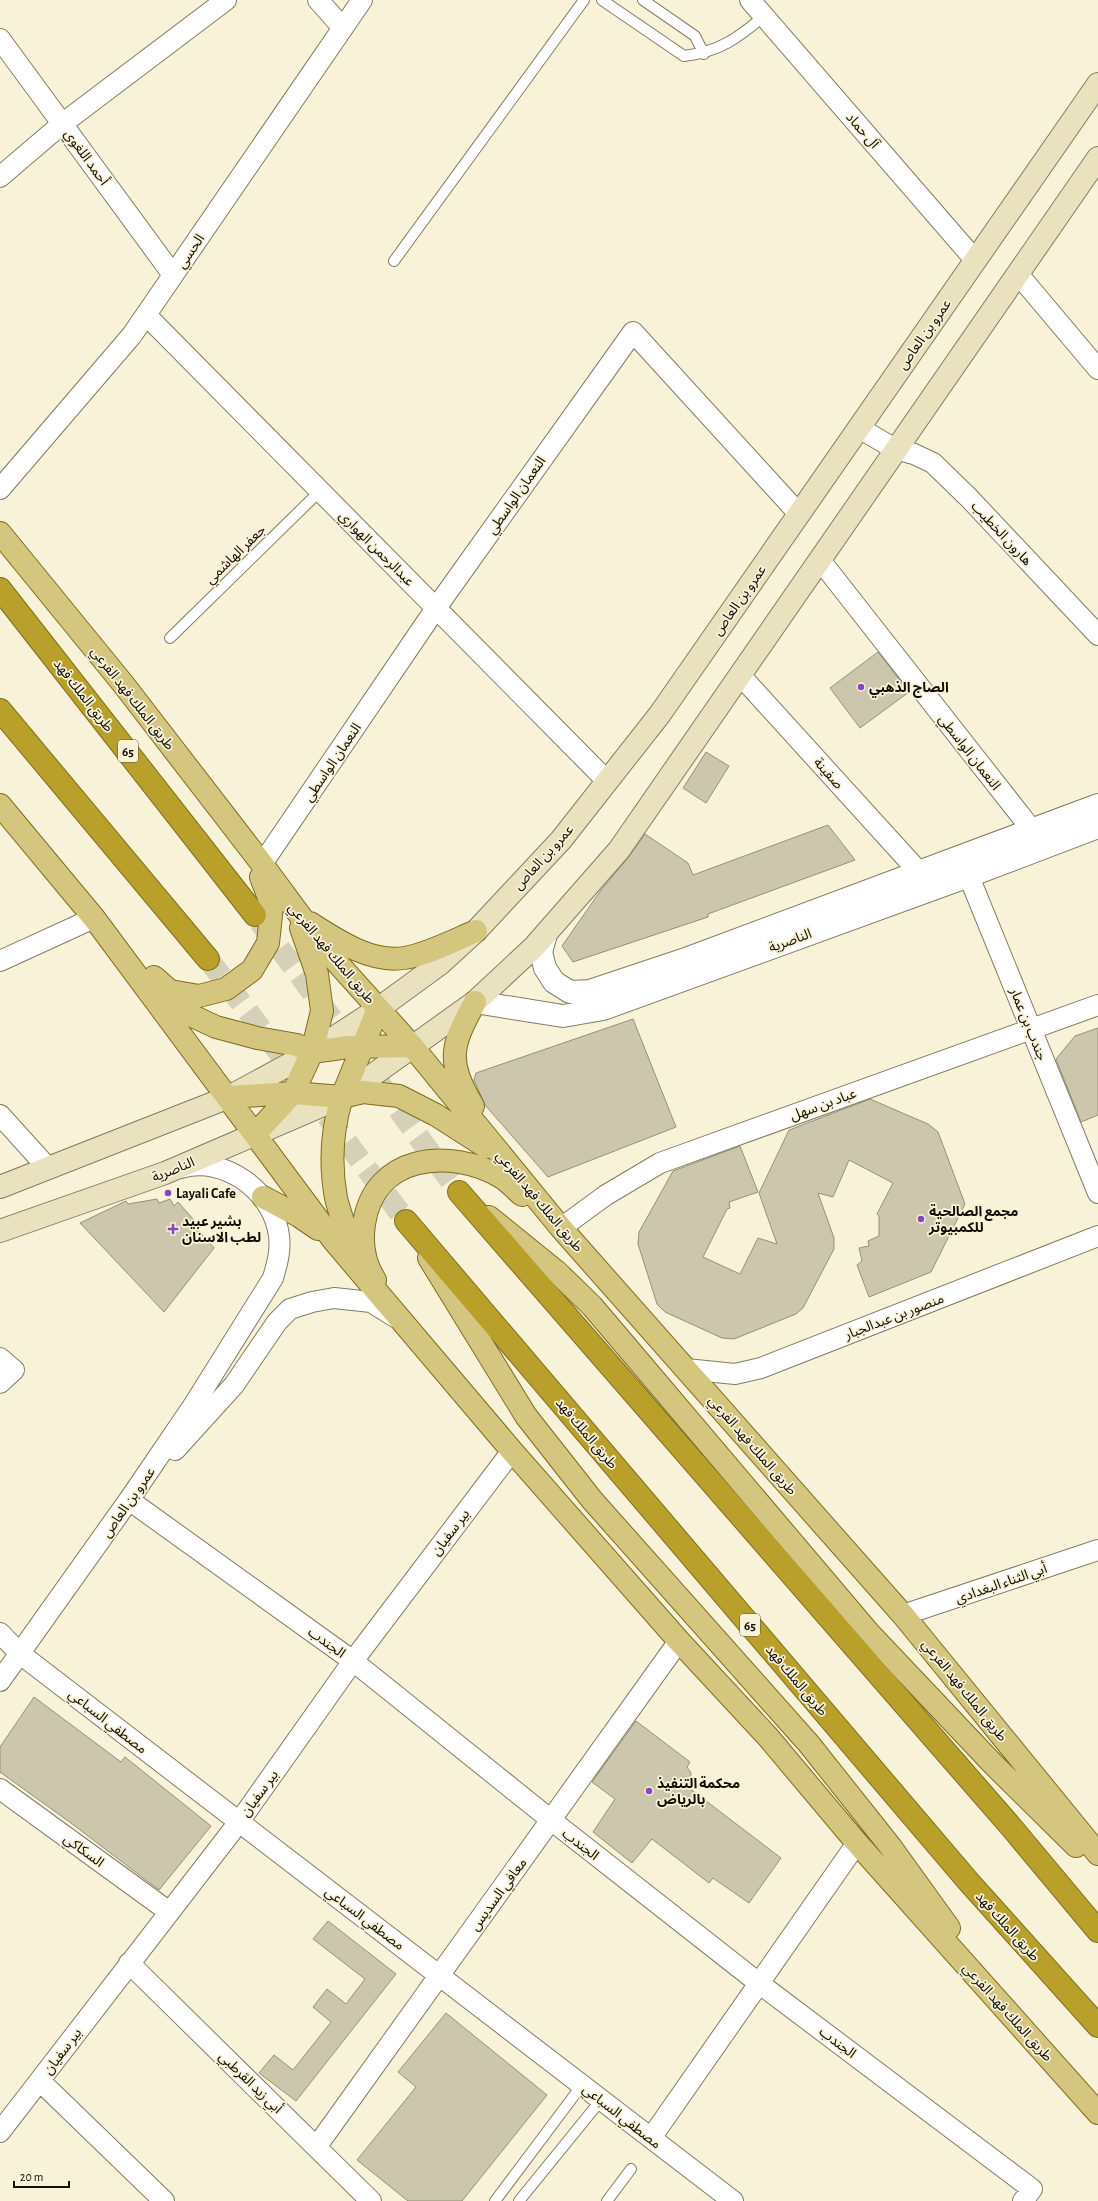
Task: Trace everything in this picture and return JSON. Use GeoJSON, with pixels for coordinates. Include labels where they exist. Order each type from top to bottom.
{"type":"FeatureCollection","features":[{"type":"Feature","properties":{"kind":"highway","name":"طريق الملك فهد"},"geometry":{"type":"LineString","coordinates":[[6,595],[255,915]]}},
{"type":"Feature","properties":{"kind":"highway"},"geometry":{"type":"LineString","coordinates":[[0,710],[208,959]]}},
{"type":"Feature","properties":{"kind":"highway"},"geometry":{"type":"LineString","coordinates":[[459,1192],[1012,1828],[1098,1931]]}},
{"type":"Feature","properties":{"kind":"highway","name":"طريق الملك فهد"},"geometry":{"type":"LineString","coordinates":[[406,1221],[963,1875],[1098,2026]]}},
{"type":"Feature","properties":{"kind":"main road","name":"عمرو بن العاص"},"geometry":{"type":"LineString","coordinates":[[312,1052],[378,1009],[440,963],[476,931],[561,840],[660,714],[1098,84]]}},
{"type":"Feature","properties":{"kind":"main road"},"geometry":{"type":"LineString","coordinates":[[342,1097],[475,1002],[534,947],[619,850],[895,449],[1098,158]]}},
{"type":"Feature","properties":{"kind":"main road","name":"طريق الملك فهد الفرعي"},"geometry":{"type":"LineString","coordinates":[[0,533],[124,685],[262,864],[297,915],[324,948],[412,1046],[561,1228],[903,1616],[1098,1854]]}},
{"type":"Feature","properties":{"kind":"main road"},"geometry":{"type":"LineString","coordinates":[[0,582],[6,595]]}},
{"type":"Feature","properties":{"kind":"main road","name":"طريق الملك فهد الفرعي"},"geometry":{"type":"LineString","coordinates":[[0,804],[99,925],[229,1097],[334,1241],[512,1451],[679,1641],[768,1737],[857,1843],[1098,2113]]}},
{"type":"Feature","properties":{"kind":"main road"},"geometry":{"type":"LineString","coordinates":[[99,925],[170,991],[199,996],[226,989],[252,970],[268,943],[272,906],[266,889],[243,839]]}},
{"type":"Feature","properties":{"kind":"main road"},"geometry":{"type":"LineString","coordinates":[[297,915],[338,940],[370,954],[384,957],[403,958],[476,931]]}},
{"type":"Feature","properties":{"kind":"main road"},"geometry":{"type":"LineString","coordinates":[[255,1134],[293,1093],[312,1052],[322,1011],[317,974],[297,915]]}},
{"type":"Feature","properties":{"kind":"main road"},"geometry":{"type":"LineString","coordinates":[[121,956],[171,1006],[216,1027],[257,1038],[297,1045],[312,1052]]}},
{"type":"Feature","properties":{"kind":"main road"},"geometry":{"type":"LineString","coordinates":[[475,1002],[459,1032],[454,1058],[458,1080],[506,1160]]}},
{"type":"Feature","properties":{"kind":"main road"},"geometry":{"type":"LineString","coordinates":[[360,1270],[336,1198],[332,1151],[338,1110],[342,1097],[364,1047],[378,1009]]}},
{"type":"Feature","properties":{"kind":"main road"},"geometry":{"type":"LineString","coordinates":[[0,1188],[229,1097],[312,1052],[364,1047],[412,1046]]}},
{"type":"Feature","properties":{"kind":"main road"},"geometry":{"type":"LineString","coordinates":[[229,1097],[293,1093],[342,1097],[363,1092],[399,1096],[436,1114],[506,1160]]}},
{"type":"Feature","properties":{"kind":"main road","name":"الناصرية"},"geometry":{"type":"LineString","coordinates":[[0,1231],[165,1173],[342,1097]]}},
{"type":"Feature","properties":{"kind":"main road"},"geometry":{"type":"LineString","coordinates":[[402,1320],[368,1269],[362,1240],[367,1208],[378,1189],[398,1169],[423,1161],[448,1159],[461,1161],[501,1177],[561,1228]]}},
{"type":"Feature","properties":{"kind":"main road"},"geometry":{"type":"LineString","coordinates":[[459,1192],[557,1272],[592,1306],[869,1633],[993,1764],[1098,1868]]}},
{"type":"Feature","properties":{"kind":"main road"},"geometry":{"type":"LineString","coordinates":[[262,1197],[299,1216],[334,1241]]}},
{"type":"Feature","properties":{"kind":"main road"},"geometry":{"type":"LineString","coordinates":[[406,1221],[526,1416],[592,1500],[809,1744],[890,1846],[1016,2021]]}},
{"type":"Feature","properties":{"kind":"street"},"geometry":{"type":"LineString","coordinates":[[0,177],[62,124],[226,0]]}},
{"type":"Feature","properties":{"kind":"street"},"geometry":{"type":"LineString","coordinates":[[318,0],[343,28]]}},
{"type":"Feature","properties":{"kind":"street","name":"الحسي"},"geometry":{"type":"LineString","coordinates":[[3,478],[132,335],[362,0]]}},
{"type":"Feature","properties":{"kind":"street","name":"آل حماد"},"geometry":{"type":"LineString","coordinates":[[755,5],[975,260]]}},
{"type":"Feature","properties":{"kind":"street","name":"أحمد اللغوي"},"geometry":{"type":"LineString","coordinates":[[0,39],[173,275]]}},
{"type":"Feature","properties":{"kind":"street"},"geometry":{"type":"LineString","coordinates":[[1018,274],[1098,369]]}},
{"type":"Feature","properties":{"kind":"street","name":"عبدالرحمن الهواري"},"geometry":{"type":"LineString","coordinates":[[146,315],[607,781]]}},
{"type":"Feature","properties":{"kind":"street","name":"النعمان الواسطي"},"geometry":{"type":"LineString","coordinates":[[262,864],[436,608],[633,332],[799,514]]}},
{"type":"Feature","properties":{"kind":"street","name":"هارون الخطيب"},"geometry":{"type":"LineString","coordinates":[[859,428],[895,449],[914,454],[933,463],[969,498],[1098,635]]}},
{"type":"Feature","properties":{"kind":"street","name":"النعمان الواسطي"},"geometry":{"type":"LineString","coordinates":[[820,560],[1032,830]]}},
{"type":"Feature","properties":{"kind":"street","name":"صفينة"},"geometry":{"type":"LineString","coordinates":[[740,675],[919,872]]}},
{"type":"Feature","properties":{"kind":"street","name":"الناصرية"},"geometry":{"type":"LineString","coordinates":[[546,934],[542,952],[544,968],[554,982],[570,992],[590,991],[683,960],[1098,805]]}},
{"type":"Feature","properties":{"kind":"street","name":"الناصرية"},"geometry":{"type":"LineString","coordinates":[[475,1002],[563,1016],[604,1009],[969,876],[1098,827]]}},
{"type":"Feature","properties":{"kind":"street","name":"جندب بن عمار"},"geometry":{"type":"LineString","coordinates":[[961,856],[1098,1193]]}},
{"type":"Feature","properties":{"kind":"street"},"geometry":{"type":"LineString","coordinates":[[0,961],[99,925]]}},
{"type":"Feature","properties":{"kind":"street","name":"عباد بن سهل"},"geometry":{"type":"LineString","coordinates":[[561,1228],[606,1195],[660,1163],[1098,1005]]}},
{"type":"Feature","properties":{"kind":"street"},"geometry":{"type":"LineString","coordinates":[[0,1114],[48,1168]]}},
{"type":"Feature","properties":{"kind":"street","name":"عمرو بن العاص"},"geometry":{"type":"LineString","coordinates":[[0,1681],[130,1499],[249,1318],[273,1278],[279,1257],[279,1236],[273,1215],[262,1197],[247,1182],[235,1175],[207,1166],[186,1167],[165,1173]]}},
{"type":"Feature","properties":{"kind":"street","name":"منصور بن عبدالجبار"},"geometry":{"type":"LineString","coordinates":[[686,1369],[735,1374],[761,1368],[1098,1236]]}},
{"type":"Feature","properties":{"kind":"street"},"geometry":{"type":"LineString","coordinates":[[130,1499],[234,1385],[277,1322],[290,1309],[319,1300],[334,1298],[371,1302],[402,1320]]}},
{"type":"Feature","properties":{"kind":"street"},"geometry":{"type":"LineString","coordinates":[[0,1358],[14,1370],[0,1383]]}},
{"type":"Feature","properties":{"kind":"street","name":"بير سفيان"},"geometry":{"type":"LineString","coordinates":[[0,2132],[168,1911],[239,1822],[353,1661],[512,1451]]}},
{"type":"Feature","properties":{"kind":"street","name":"الجندب"},"geometry":{"type":"LineString","coordinates":[[130,1499],[353,1661],[551,1820],[1028,2195]]}},
{"type":"Feature","properties":{"kind":"street","name":"أبي الثناء البغدادي"},"geometry":{"type":"LineString","coordinates":[[903,1616],[1098,1550]]}},
{"type":"Feature","properties":{"kind":"street","name":"مصطفي السباعي"},"geometry":{"type":"LineString","coordinates":[[0,1633],[19,1653],[733,2201]]}},
{"type":"Feature","properties":{"kind":"street","name":"معافي السديس"},"geometry":{"type":"LineString","coordinates":[[317,2146],[679,1641]]}},
{"type":"Feature","properties":{"kind":"street","name":"السكاكي"},"geometry":{"type":"LineString","coordinates":[[0,1789],[168,1911]]}},
{"type":"Feature","properties":{"kind":"street"},"geometry":{"type":"LineString","coordinates":[[651,2138],[857,1843]]}},
{"type":"Feature","properties":{"kind":"street","name":"أبي زيد القرطبي"},"geometry":{"type":"LineString","coordinates":[[129,1963],[317,2146],[371,2201]]}},
{"type":"Feature","properties":{"kind":"street"},"geometry":{"type":"LineString","coordinates":[[40,2081],[164,2201]]}},
{"type":"Feature","properties":{"kind":"lane"},"geometry":{"type":"LineString","coordinates":[[394,261],[584,0]]}},
{"type":"Feature","properties":{"kind":"lane"},"geometry":{"type":"LineString","coordinates":[[602,0],[684,56],[704,54],[720,48],[745,32],[755,5]]}},
{"type":"Feature","properties":{"kind":"lane"},"geometry":{"type":"LineString","coordinates":[[643,0],[695,36],[704,54]]}},
{"type":"Feature","properties":{"kind":"lane","name":"جعفر الهاشمي"},"geometry":{"type":"LineString","coordinates":[[170,638],[320,491]]}},
{"type":"Feature","properties":{"kind":"lane"},"geometry":{"type":"LineString","coordinates":[[495,2201],[582,2085]]}},
{"type":"Feature","properties":{"kind":"lane"},"geometry":{"type":"LineString","coordinates":[[519,2201],[601,2100]]}},
{"type":"Feature","properties":{"kind":"lane"},"geometry":{"type":"LineString","coordinates":[[607,2201],[631,2169]]}},
{"type":"Feature","properties":{"kind":"building"},"geometry":{"type":"Polygon","coordinates":[[[878,652],[909,692],[860,728],[830,688],[878,652]]]}},
{"type":"Feature","properties":{"kind":"building"},"geometry":{"type":"Polygon","coordinates":[[[706,752],[729,766],[706,803],[683,788],[706,752]]]}},
{"type":"Feature","properties":{"kind":"building"},"geometry":{"type":"Polygon","coordinates":[[[828,825],[855,860],[708,914],[708,917],[573,962],[562,946],[601,890],[628,858],[645,834],[688,863],[693,875],[828,825]]]}},
{"type":"Feature","properties":{"kind":"building"},"geometry":{"type":"Polygon","coordinates":[[[633,1019],[676,1127],[548,1177],[485,1105],[474,1080],[476,1073],[633,1019]]]}},
{"type":"Feature","properties":{"kind":"building"},"geometry":{"type":"Polygon","coordinates":[[[1098,1028],[1098,1115],[1081,1122],[1056,1059],[1075,1036],[1098,1028]]]}},
{"type":"Feature","properties":{"kind":"building","name":"مجمع الصالحية للكمبيوتر"},"geometry":{"type":"Polygon","coordinates":[[[870,1099],[928,1124],[938,1132],[965,1204],[931,1272],[869,1297],[857,1265],[862,1261],[859,1248],[869,1246],[868,1241],[879,1236],[879,1216],[877,1214],[893,1183],[849,1160],[833,1197],[818,1193],[834,1238],[834,1249],[803,1308],[796,1314],[734,1339],[722,1338],[665,1312],[657,1304],[638,1244],[639,1232],[673,1171],[740,1146],[758,1192],[729,1202],[730,1208],[727,1209],[703,1257],[740,1274],[758,1238],[777,1244],[759,1193],[789,1130],[870,1099]]]}},
{"type":"Feature","properties":{"kind":"building"},"geometry":{"type":"Polygon","coordinates":[[[157,1199],[159,1203],[170,1199],[174,1206],[178,1202],[201,1228],[198,1230],[214,1248],[164,1312],[80,1223],[126,1201],[128,1204],[157,1199]]]}},
{"type":"Feature","properties":{"kind":"building"},"geometry":{"type":"Polygon","coordinates":[[[34,1697],[121,1762],[125,1757],[211,1826],[159,1890],[71,1823],[0,1772],[0,1747],[34,1697]]]}},
{"type":"Feature","properties":{"kind":"building"},"geometry":{"type":"Polygon","coordinates":[[[636,1721],[690,1762],[687,1767],[691,1773],[689,1788],[781,1858],[749,1903],[713,1878],[709,1883],[652,1839],[632,1863],[593,1832],[615,1799],[592,1782],[636,1721]]]}},
{"type":"Feature","properties":{"kind":"building"},"geometry":{"type":"Polygon","coordinates":[[[328,1921],[396,1974],[296,2101],[259,2073],[274,2055],[293,2070],[331,2022],[313,2007],[327,1989],[346,2004],[365,1979],[313,1939],[328,1921]]]}},
{"type":"Feature","properties":{"kind":"building"},"geometry":{"type":"Polygon","coordinates":[[[446,2013],[547,2095],[462,2201],[408,2201],[357,2160],[416,2087],[398,2072],[446,2013]]]}},
{"type":"Feature","properties":{"kind":"tunnel"},"geometry":{"type":"LineString","coordinates":[[260,922],[353,1047]]}},
{"type":"Feature","properties":{"kind":"tunnel"},"geometry":{"type":"LineString","coordinates":[[208,959],[299,1079]]}},
{"type":"Feature","properties":{"kind":"tunnel"},"geometry":{"type":"LineString","coordinates":[[379,1083],[459,1192]]}},
{"type":"Feature","properties":{"kind":"tunnel"},"geometry":{"type":"LineString","coordinates":[[327,1116],[406,1221]]}},
{"type":"Feature","properties":{"kind":"place","name":"الصاج الذهبي"},"geometry":{"type":"Point","coordinates":[861,687]}},
{"type":"Feature","properties":{"kind":"place","name":"Layali Cafe"},"geometry":{"type":"Point","coordinates":[168,1193]}},
{"type":"Feature","properties":{"kind":"place","name":"مجمع الصالحية للكمبيوتر"},"geometry":{"type":"Point","coordinates":[921,1219]}},
{"type":"Feature","properties":{"kind":"place","name":"بشير عبيد لطب الاسنان"},"geometry":{"type":"Point","coordinates":[173,1229]}},
{"type":"Feature","properties":{"kind":"place","name":"محكمة التنفيذ بالرياض"},"geometry":{"type":"Point","coordinates":[649,1791]}}]}
